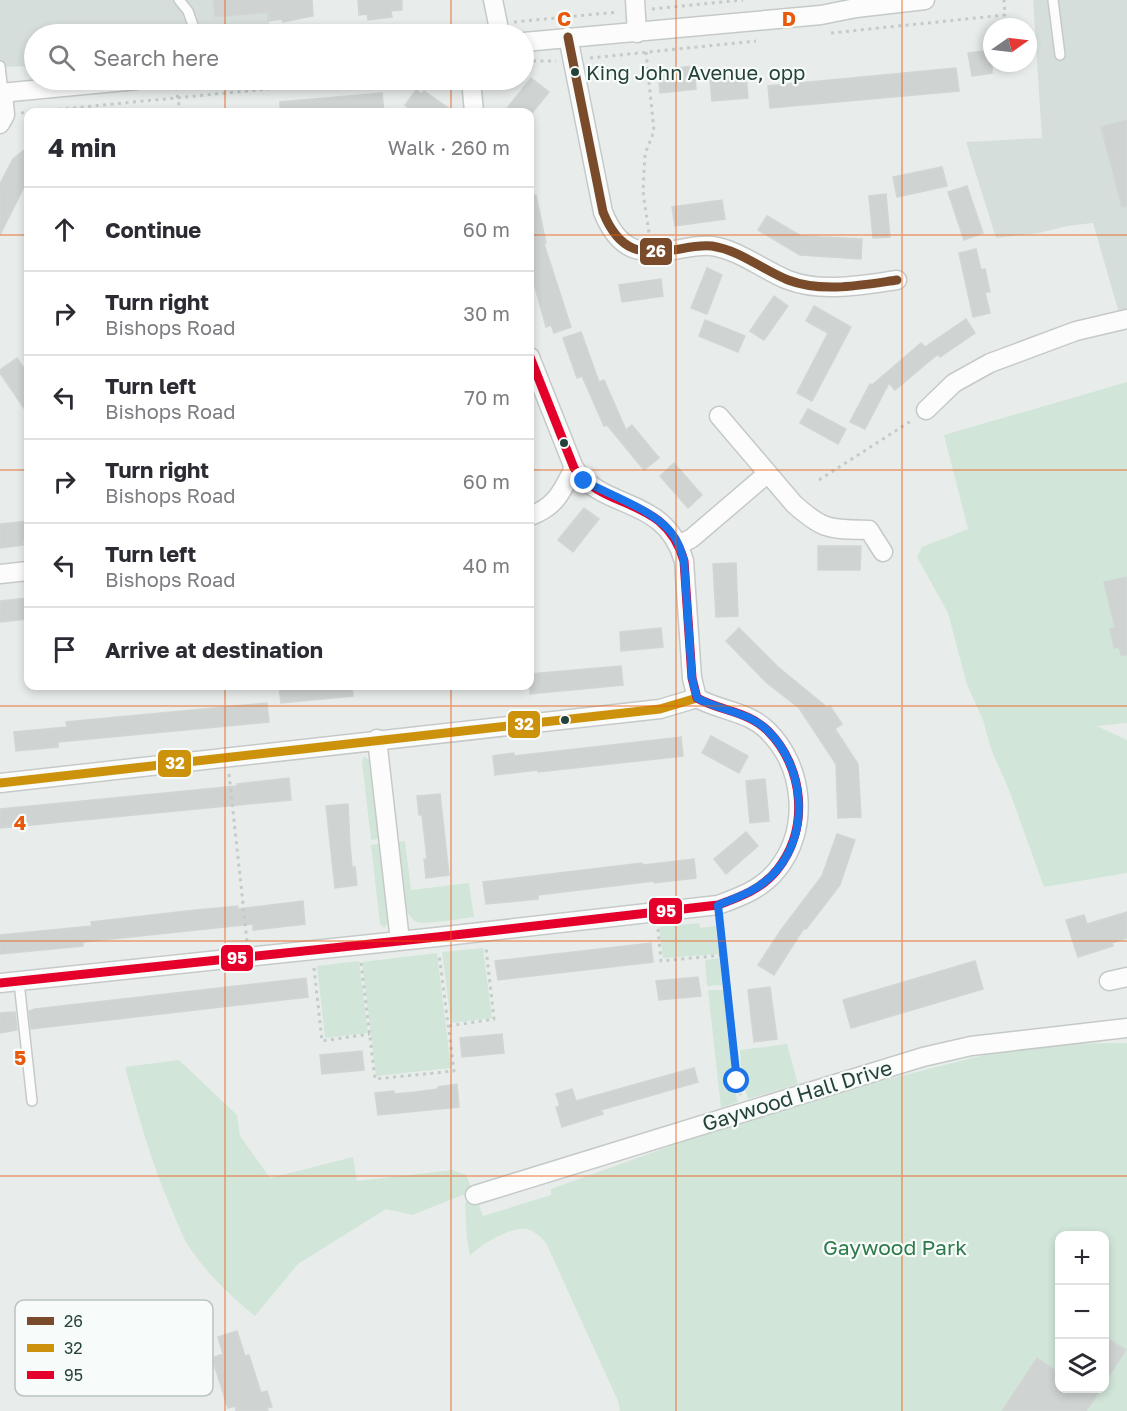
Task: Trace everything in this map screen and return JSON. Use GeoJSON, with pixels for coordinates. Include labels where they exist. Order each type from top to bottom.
{"type":"FeatureCollection","features":[{"type":"Feature","properties":{"kind":"street"},"geometry":{"type":"LineString","coordinates":[[493,0],[497,24]]}},
{"type":"Feature","properties":{"kind":"street"},"geometry":{"type":"LineString","coordinates":[[534,41],[821,15],[856,8],[925,0]]}},
{"type":"Feature","properties":{"kind":"street"},"geometry":{"type":"LineString","coordinates":[[635,5],[637,33]]}},
{"type":"Feature","properties":{"kind":"street"},"geometry":{"type":"LineString","coordinates":[[568,36],[603,212],[610,230],[623,243],[638,251],[652,253],[712,246],[733,253],[788,280],[809,286],[842,286],[897,280]]}},
{"type":"Feature","properties":{"kind":"street"},"geometry":{"type":"LineString","coordinates":[[0,124],[5,115],[1,93],[32,90]]}},
{"type":"Feature","properties":{"kind":"street"},"geometry":{"type":"LineString","coordinates":[[472,90],[474,108]]}},
{"type":"Feature","properties":{"kind":"street"},"geometry":{"type":"LineString","coordinates":[[926,410],[954,383],[990,363],[1076,331],[1127,319]]}},
{"type":"Feature","properties":{"kind":"street"},"geometry":{"type":"LineString","coordinates":[[534,367],[574,468],[584,481],[655,517],[671,532],[679,544],[684,561],[692,678],[697,698]]}},
{"type":"Feature","properties":{"kind":"street"},"geometry":{"type":"LineString","coordinates":[[719,416],[794,504],[822,527],[869,530],[883,552]]}},
{"type":"Feature","properties":{"kind":"street"},"geometry":{"type":"LineString","coordinates":[[534,515],[541,512],[561,494],[574,468]]}},
{"type":"Feature","properties":{"kind":"street"},"geometry":{"type":"LineString","coordinates":[[679,544],[692,538],[768,473]]}},
{"type":"Feature","properties":{"kind":"street"},"geometry":{"type":"LineString","coordinates":[[0,574],[24,571]]}},
{"type":"Feature","properties":{"kind":"street"},"geometry":{"type":"LineString","coordinates":[[0,783],[660,709],[697,698],[712,706],[746,716],[766,729],[782,747],[793,768],[799,795],[791,848],[777,871],[759,887],[742,897],[718,905],[0,983]]}},
{"type":"Feature","properties":{"kind":"street"},"geometry":{"type":"LineString","coordinates":[[377,739],[400,941]]}},
{"type":"Feature","properties":{"kind":"street"},"geometry":{"type":"LineString","coordinates":[[1109,981],[1127,977]]}},
{"type":"Feature","properties":{"kind":"street","name":"Gaywood Hall Drive"},"geometry":{"type":"LineString","coordinates":[[475,1194],[922,1057],[971,1046],[1127,1028]]}},
{"type":"Feature","properties":{"kind":"lane"},"geometry":{"type":"LineString","coordinates":[[1053,0],[1060,55]]}},
{"type":"Feature","properties":{"kind":"lane"},"geometry":{"type":"LineString","coordinates":[[179,1],[188,10],[193,24]]}},
{"type":"Feature","properties":{"kind":"lane"},"geometry":{"type":"LineString","coordinates":[[0,66],[1,93]]}},
{"type":"Feature","properties":{"kind":"lane"},"geometry":{"type":"LineString","coordinates":[[19,981],[32,1101]]}},
{"type":"Feature","properties":{"kind":"path"},"geometry":{"type":"LineString","coordinates":[[527,24],[635,5],[743,0]]}},
{"type":"Feature","properties":{"kind":"path"},"geometry":{"type":"LineString","coordinates":[[646,52],[654,131],[645,154],[644,192],[652,253]]}},
{"type":"Feature","properties":{"kind":"path"},"geometry":{"type":"LineString","coordinates":[[177,90],[179,108]]}},
{"type":"Feature","properties":{"kind":"path"},"geometry":{"type":"LineString","coordinates":[[68,108],[253,90]]}},
{"type":"Feature","properties":{"kind":"path"},"geometry":{"type":"LineString","coordinates":[[819,480],[902,428],[926,410]]}},
{"type":"Feature","properties":{"kind":"path"},"geometry":{"type":"LineString","coordinates":[[228,758],[249,957]]}},
{"type":"Feature","properties":{"kind":"path"},"geometry":{"type":"LineString","coordinates":[[718,905],[737,1081],[747,1111]]}},
{"type":"Feature","properties":{"kind":"path"},"geometry":{"type":"LineString","coordinates":[[656,912],[661,961],[723,955]]}},
{"type":"Feature","properties":{"kind":"path"},"geometry":{"type":"LineString","coordinates":[[449,1026],[494,1019],[484,931]]}},
{"type":"Feature","properties":{"kind":"path"},"geometry":{"type":"LineString","coordinates":[[359,945],[375,1079],[454,1071],[437,937]]}},
{"type":"Feature","properties":{"kind":"path"},"geometry":{"type":"LineString","coordinates":[[312,950],[322,1041],[370,1034]]}},
{"type":"Feature","properties":{"kind":"shaded area"},"geometry":{"type":"Polygon","coordinates":[[[0,0],[267,0],[269,24],[24,24],[24,66],[0,67],[0,0]]]}},
{"type":"Feature","properties":{"kind":"shaded area"},"geometry":{"type":"Polygon","coordinates":[[[1033,0],[1127,0],[1127,312],[1119,313],[1093,223],[996,238],[966,142],[1042,138],[1037,61],[1037,18],[1034,18],[1033,0]]]}},
{"type":"Feature","properties":{"kind":"green space"},"geometry":{"type":"Polygon","coordinates":[[[1127,382],[1127,723],[1097,726],[1127,740],[1127,873],[1044,887],[1009,790],[991,749],[983,720],[967,685],[948,613],[917,557],[922,547],[968,529],[944,435],[1127,382]]]}},
{"type":"Feature","properties":{"kind":"green space"},"geometry":{"type":"Polygon","coordinates":[[[364,756],[372,763],[383,838],[371,840],[362,761],[364,756]]]}},
{"type":"Feature","properties":{"kind":"green space"},"geometry":{"type":"Polygon","coordinates":[[[405,841],[411,890],[469,883],[474,917],[422,923],[411,918],[402,899],[392,843],[405,841]]]}},
{"type":"Feature","properties":{"kind":"green space"},"geometry":{"type":"Polygon","coordinates":[[[383,843],[390,919],[384,928],[380,924],[371,845],[383,843]]]}},
{"type":"Feature","properties":{"kind":"green space"},"geometry":{"type":"Polygon","coordinates":[[[699,923],[700,928],[716,926],[719,954],[663,958],[659,927],[699,923]]]}},
{"type":"Feature","properties":{"kind":"green space"},"geometry":{"type":"Polygon","coordinates":[[[483,948],[492,1018],[451,1023],[442,952],[483,948]]]}},
{"type":"Feature","properties":{"kind":"green space"},"geometry":{"type":"Polygon","coordinates":[[[437,953],[451,1068],[376,1076],[362,962],[437,953]]]}},
{"type":"Feature","properties":{"kind":"green space"},"geometry":{"type":"Polygon","coordinates":[[[720,958],[722,985],[707,986],[705,960],[720,958]]]}},
{"type":"Feature","properties":{"kind":"green space"},"geometry":{"type":"Polygon","coordinates":[[[359,961],[368,1033],[325,1038],[317,966],[359,961]]]}},
{"type":"Feature","properties":{"kind":"green space"},"geometry":{"type":"Polygon","coordinates":[[[708,990],[723,990],[733,1082],[738,1102],[721,1108],[708,990]]]}},
{"type":"Feature","properties":{"kind":"green space","name":"Gaywood Park"},"geometry":{"type":"Polygon","coordinates":[[[1127,1043],[1127,1411],[620,1411],[618,1401],[546,1243],[535,1233],[526,1229],[513,1230],[488,1242],[470,1256],[465,1202],[477,1199],[483,1216],[551,1195],[551,1189],[781,1106],[1028,1044],[1127,1043]]]}},
{"type":"Feature","properties":{"kind":"green space"},"geometry":{"type":"Polygon","coordinates":[[[787,1044],[798,1084],[748,1099],[742,1079],[740,1050],[787,1044]]]}},
{"type":"Feature","properties":{"kind":"green space"},"geometry":{"type":"Polygon","coordinates":[[[179,1060],[237,1115],[240,1136],[270,1178],[353,1157],[357,1181],[453,1170],[466,1175],[473,1191],[412,1215],[386,1209],[298,1264],[255,1316],[217,1282],[186,1242],[157,1173],[140,1121],[125,1067],[179,1060]]]}},
{"type":"Feature","properties":{"kind":"building"},"geometry":{"type":"Polygon","coordinates":[[[213,0],[312,0],[313,16],[283,22],[282,19],[268,21],[268,12],[215,17],[213,0]]]}},
{"type":"Feature","properties":{"kind":"building"},"geometry":{"type":"Polygon","coordinates":[[[358,0],[402,0],[402,10],[391,11],[392,17],[368,20],[367,14],[359,15],[358,0]]]}},
{"type":"Feature","properties":{"kind":"building"},"geometry":{"type":"Polygon","coordinates":[[[983,51],[983,72],[992,73],[972,76],[968,53],[983,51]]]}},
{"type":"Feature","properties":{"kind":"building"},"geometry":{"type":"Polygon","coordinates":[[[694,66],[696,89],[660,93],[658,70],[694,66]]]}},
{"type":"Feature","properties":{"kind":"building"},"geometry":{"type":"Polygon","coordinates":[[[956,68],[959,91],[770,108],[768,86],[956,68]]]}},
{"type":"Feature","properties":{"kind":"building"},"geometry":{"type":"Polygon","coordinates":[[[746,75],[748,98],[712,101],[710,79],[746,75]]]}},
{"type":"Feature","properties":{"kind":"building"},"geometry":{"type":"Polygon","coordinates":[[[534,80],[549,92],[534,111],[534,108],[507,108],[521,90],[534,90],[534,80]]]}},
{"type":"Feature","properties":{"kind":"building"},"geometry":{"type":"Polygon","coordinates":[[[416,90],[422,94],[424,91],[448,108],[409,108],[405,105],[416,90]]]}},
{"type":"Feature","properties":{"kind":"building"},"geometry":{"type":"Polygon","coordinates":[[[382,93],[384,108],[280,108],[280,102],[382,93]]]}},
{"type":"Feature","properties":{"kind":"building"},"geometry":{"type":"Polygon","coordinates":[[[1127,120],[1127,206],[1122,207],[1101,127],[1127,120]]]}},
{"type":"Feature","properties":{"kind":"building"},"geometry":{"type":"Polygon","coordinates":[[[24,150],[24,187],[0,235],[0,184],[13,159],[24,150]]]}},
{"type":"Feature","properties":{"kind":"building"},"geometry":{"type":"Polygon","coordinates":[[[942,167],[947,186],[897,197],[893,177],[942,167]]]}},
{"type":"Feature","properties":{"kind":"building"},"geometry":{"type":"Polygon","coordinates":[[[967,186],[983,233],[964,240],[948,192],[967,186]]]}},
{"type":"Feature","properties":{"kind":"building"},"geometry":{"type":"Polygon","coordinates":[[[886,194],[890,237],[873,238],[869,196],[886,194]]]}},
{"type":"Feature","properties":{"kind":"building"},"geometry":{"type":"Polygon","coordinates":[[[534,195],[536,195],[546,243],[544,244],[571,327],[554,333],[551,325],[546,327],[534,284],[534,195]]]}},
{"type":"Feature","properties":{"kind":"building"},"geometry":{"type":"Polygon","coordinates":[[[722,200],[725,219],[675,226],[672,207],[722,200]]]}},
{"type":"Feature","properties":{"kind":"building"},"geometry":{"type":"Polygon","coordinates":[[[767,216],[801,236],[862,239],[861,259],[800,255],[758,230],[767,216]]]}},
{"type":"Feature","properties":{"kind":"building"},"geometry":{"type":"Polygon","coordinates":[[[976,249],[981,270],[985,269],[990,292],[985,292],[990,313],[973,317],[959,253],[976,249]]]}},
{"type":"Feature","properties":{"kind":"building"},"geometry":{"type":"Polygon","coordinates":[[[707,268],[722,275],[707,314],[691,308],[707,268]]]}},
{"type":"Feature","properties":{"kind":"building"},"geometry":{"type":"Polygon","coordinates":[[[661,279],[663,296],[622,302],[619,285],[661,279]]]}},
{"type":"Feature","properties":{"kind":"building"},"geometry":{"type":"Polygon","coordinates":[[[774,296],[788,306],[764,340],[750,331],[774,296]]]}},
{"type":"Feature","properties":{"kind":"building"},"geometry":{"type":"Polygon","coordinates":[[[814,306],[851,327],[812,401],[797,393],[828,333],[806,321],[814,306]]]}},
{"type":"Feature","properties":{"kind":"building"},"geometry":{"type":"Polygon","coordinates":[[[966,319],[975,333],[940,357],[938,354],[895,390],[889,383],[865,429],[850,422],[870,384],[872,385],[921,343],[925,347],[966,319]]]}},
{"type":"Feature","properties":{"kind":"building"},"geometry":{"type":"Polygon","coordinates":[[[705,320],[745,336],[738,352],[699,336],[705,320]]]}},
{"type":"Feature","properties":{"kind":"building"},"geometry":{"type":"Polygon","coordinates":[[[581,332],[599,382],[604,380],[626,430],[632,425],[659,458],[644,470],[607,425],[604,426],[582,376],[577,378],[563,338],[581,332]]]}},
{"type":"Feature","properties":{"kind":"building"},"geometry":{"type":"Polygon","coordinates":[[[17,358],[24,368],[24,408],[0,373],[0,370],[17,358]]]}},
{"type":"Feature","properties":{"kind":"building"},"geometry":{"type":"Polygon","coordinates":[[[808,409],[846,429],[838,444],[800,423],[808,409]]]}},
{"type":"Feature","properties":{"kind":"building"},"geometry":{"type":"Polygon","coordinates":[[[674,463],[702,495],[688,508],[660,476],[674,463]]]}},
{"type":"Feature","properties":{"kind":"building"},"geometry":{"type":"Polygon","coordinates":[[[584,508],[599,519],[573,552],[558,540],[584,508]]]}},
{"type":"Feature","properties":{"kind":"building"},"geometry":{"type":"Polygon","coordinates":[[[24,521],[23,545],[0,548],[0,524],[24,521]]]}},
{"type":"Feature","properties":{"kind":"building"},"geometry":{"type":"Polygon","coordinates":[[[818,546],[861,546],[860,570],[818,570],[818,546]]]}},
{"type":"Feature","properties":{"kind":"building"},"geometry":{"type":"Polygon","coordinates":[[[736,563],[738,616],[716,617],[713,564],[736,563]]]}},
{"type":"Feature","properties":{"kind":"building"},"geometry":{"type":"Polygon","coordinates":[[[1127,577],[1127,655],[1121,655],[1119,647],[1114,648],[1110,629],[1115,628],[1104,582],[1127,577]]]}},
{"type":"Feature","properties":{"kind":"building"},"geometry":{"type":"Polygon","coordinates":[[[24,598],[24,619],[0,622],[0,601],[24,598]]]}},
{"type":"Feature","properties":{"kind":"building"},"geometry":{"type":"Polygon","coordinates":[[[661,628],[663,647],[621,651],[620,632],[661,628]]]}},
{"type":"Feature","properties":{"kind":"building"},"geometry":{"type":"Polygon","coordinates":[[[739,628],[778,667],[828,708],[830,706],[842,724],[835,729],[858,764],[861,817],[838,818],[836,764],[799,708],[767,683],[726,641],[739,628]]]}},
{"type":"Feature","properties":{"kind":"building"},"geometry":{"type":"Polygon","coordinates":[[[621,666],[623,685],[530,694],[530,690],[534,690],[534,674],[621,666]]]}},
{"type":"Feature","properties":{"kind":"building"},"geometry":{"type":"Polygon","coordinates":[[[279,690],[352,690],[353,696],[281,703],[279,690]]]}},
{"type":"Feature","properties":{"kind":"building"},"geometry":{"type":"Polygon","coordinates":[[[267,703],[269,722],[58,742],[58,747],[16,751],[14,732],[67,727],[66,722],[267,703]]]}},
{"type":"Feature","properties":{"kind":"building"},"geometry":{"type":"Polygon","coordinates":[[[711,736],[748,756],[739,773],[702,753],[711,736]]]}},
{"type":"Feature","properties":{"kind":"building"},"geometry":{"type":"Polygon","coordinates":[[[681,737],[683,756],[495,775],[493,756],[514,753],[514,756],[681,737]]]}},
{"type":"Feature","properties":{"kind":"building"},"geometry":{"type":"Polygon","coordinates":[[[289,778],[291,800],[0,828],[0,809],[237,786],[237,784],[289,778]]]}},
{"type":"Feature","properties":{"kind":"building"},"geometry":{"type":"Polygon","coordinates":[[[765,779],[769,821],[750,823],[746,781],[765,779]]]}},
{"type":"Feature","properties":{"kind":"building"},"geometry":{"type":"Polygon","coordinates":[[[440,794],[449,875],[426,878],[424,859],[427,859],[422,815],[419,815],[417,796],[440,794]]]}},
{"type":"Feature","properties":{"kind":"building"},"geometry":{"type":"Polygon","coordinates":[[[348,804],[352,867],[355,867],[357,885],[335,888],[326,806],[348,804]]]}},
{"type":"Feature","properties":{"kind":"building"},"geometry":{"type":"Polygon","coordinates":[[[746,832],[758,846],[726,874],[714,859],[746,832]]]}},
{"type":"Feature","properties":{"kind":"building"},"geometry":{"type":"Polygon","coordinates":[[[837,834],[855,840],[840,885],[806,929],[804,928],[774,975],[758,965],[822,876],[837,834]]]}},
{"type":"Feature","properties":{"kind":"building"},"geometry":{"type":"Polygon","coordinates":[[[694,859],[696,878],[538,895],[538,899],[486,904],[483,882],[694,859]]]}},
{"type":"Feature","properties":{"kind":"building"},"geometry":{"type":"Polygon","coordinates":[[[303,901],[305,924],[253,930],[253,924],[83,942],[83,946],[0,954],[0,935],[92,926],[91,922],[196,910],[238,906],[238,909],[303,901]]]}},
{"type":"Feature","properties":{"kind":"building"},"geometry":{"type":"Polygon","coordinates":[[[1127,912],[1127,938],[1112,943],[1113,946],[1078,957],[1066,920],[1084,915],[1087,924],[1127,912]]]}},
{"type":"Feature","properties":{"kind":"building"},"geometry":{"type":"Polygon","coordinates":[[[651,943],[653,962],[498,980],[495,961],[651,943]]]}},
{"type":"Feature","properties":{"kind":"building"},"geometry":{"type":"Polygon","coordinates":[[[975,961],[983,989],[851,1028],[843,1000],[975,961]]]}},
{"type":"Feature","properties":{"kind":"building"},"geometry":{"type":"Polygon","coordinates":[[[698,977],[701,996],[659,1000],[656,981],[698,977]]]}},
{"type":"Feature","properties":{"kind":"building"},"geometry":{"type":"Polygon","coordinates":[[[306,978],[308,997],[31,1029],[29,1011],[35,1009],[306,978]]]}},
{"type":"Feature","properties":{"kind":"building"},"geometry":{"type":"Polygon","coordinates":[[[770,987],[777,1039],[754,1042],[748,990],[770,987]]]}},
{"type":"Feature","properties":{"kind":"building"},"geometry":{"type":"Polygon","coordinates":[[[15,1012],[17,1030],[0,1033],[0,1013],[15,1012]]]}},
{"type":"Feature","properties":{"kind":"building"},"geometry":{"type":"Polygon","coordinates":[[[502,1034],[504,1053],[462,1057],[460,1038],[502,1034]]]}},
{"type":"Feature","properties":{"kind":"building"},"geometry":{"type":"Polygon","coordinates":[[[362,1051],[364,1070],[322,1074],[320,1055],[362,1051]]]}},
{"type":"Feature","properties":{"kind":"building"},"geometry":{"type":"Polygon","coordinates":[[[694,1068],[698,1082],[601,1110],[603,1114],[562,1127],[556,1107],[560,1106],[556,1094],[572,1089],[576,1101],[694,1068]]]}},
{"type":"Feature","properties":{"kind":"building"},"geometry":{"type":"Polygon","coordinates":[[[457,1084],[459,1107],[378,1115],[375,1093],[416,1092],[457,1084]]]}},
{"type":"Feature","properties":{"kind":"building"},"geometry":{"type":"Polygon","coordinates":[[[237,1331],[245,1356],[249,1355],[261,1393],[267,1391],[272,1407],[267,1408],[268,1411],[236,1411],[235,1406],[228,1408],[213,1361],[213,1358],[223,1354],[218,1337],[237,1331]]]}},
{"type":"Feature","properties":{"kind":"building"},"geometry":{"type":"Polygon","coordinates":[[[1109,1339],[1126,1350],[1109,1376],[1109,1339]]]}},
{"type":"Feature","properties":{"kind":"building"},"geometry":{"type":"Polygon","coordinates":[[[1037,1358],[1055,1370],[1055,1393],[1098,1393],[1086,1411],[1002,1411],[1037,1358]]]}},
{"type":"Feature","properties":{"kind":"transit line","name":"26"},"geometry":{"type":"LineString","coordinates":[[568,37],[603,212],[616,236],[624,243],[633,248],[654,252],[704,246],[722,248],[788,280],[814,286],[842,287],[897,280]]}},
{"type":"Feature","properties":{"kind":"transit line","name":"95"},"geometry":{"type":"LineString","coordinates":[[0,983],[718,905],[758,887],[771,877],[788,854],[795,836],[798,817],[795,780],[789,762],[780,746],[760,724],[743,715],[697,698],[692,678],[684,561],[675,540],[663,525],[649,514],[602,492],[587,482],[574,468],[534,367]]}},
{"type":"Feature","properties":{"kind":"transit line","name":"32"},"geometry":{"type":"LineString","coordinates":[[0,783],[660,709],[697,698]]}},
{"type":"Feature","properties":{"kind":"place","name":"King John Avenue, opp"},"geometry":{"type":"Point","coordinates":[575,72]}},
{"type":"Feature","properties":{"kind":"route"},"geometry":{"type":"LineString","coordinates":[[584,481],[655,517],[671,532],[679,544],[684,561],[692,678],[697,698],[712,706],[753,719],[766,729],[782,747],[793,768],[799,795],[791,848],[777,871],[759,887],[742,897],[718,905],[737,1081]]}}]}
